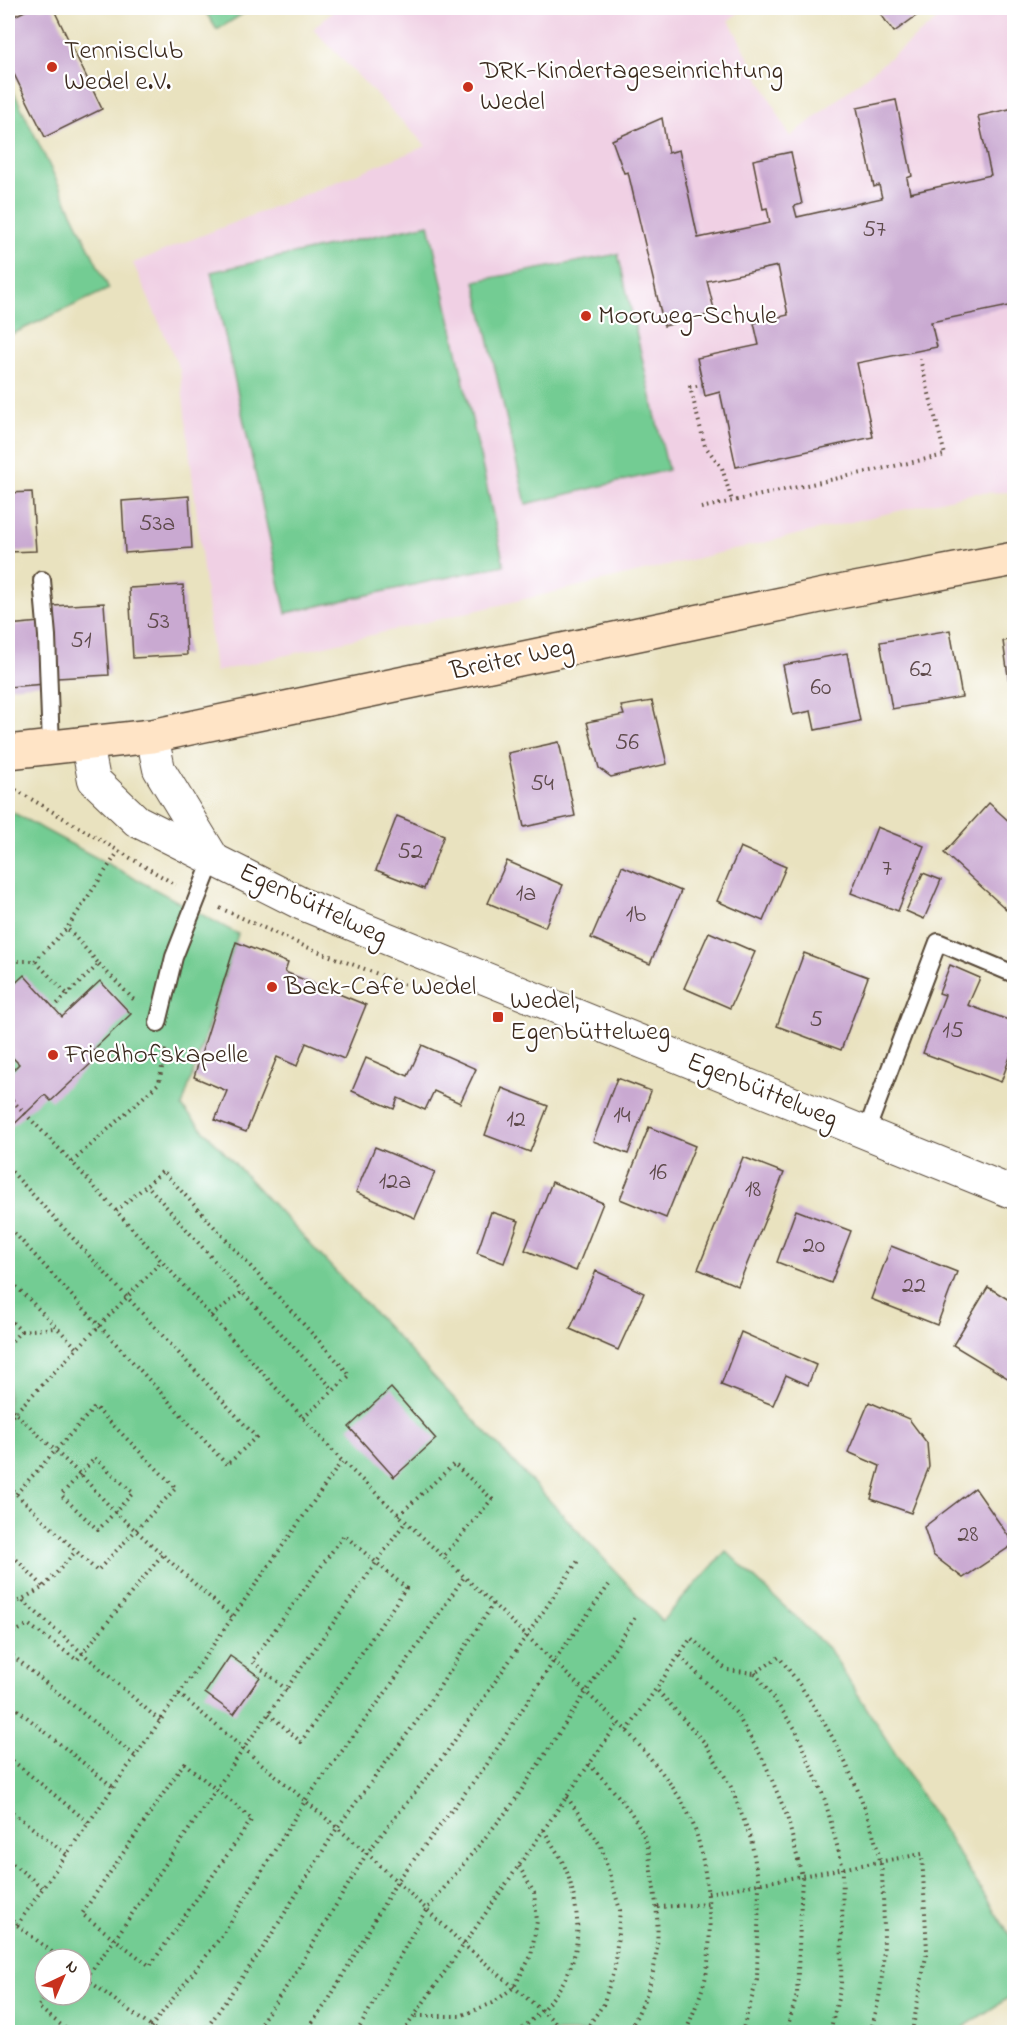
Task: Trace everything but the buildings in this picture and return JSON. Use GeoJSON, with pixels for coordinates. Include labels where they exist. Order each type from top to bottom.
{"type":"FeatureCollection","features":[{"type":"Feature","properties":{"kind":"street","name":"Breiter Weg"},"geometry":{"type":"LineString","coordinates":[[8,752],[152,736],[829,594],[1014,559]]}},
{"type":"Feature","properties":{"kind":"street","name":"Egenbüttelweg"},"geometry":{"type":"LineString","coordinates":[[152,736],[159,769],[213,858]]}},
{"type":"Feature","properties":{"kind":"street","name":"Egenbüttelweg"},"geometry":{"type":"LineString","coordinates":[[87,744],[94,780],[137,821],[302,903],[1014,1193]]}},
{"type":"Feature","properties":{"kind":"lane"},"geometry":{"type":"LineString","coordinates":[[42,580],[47,636],[51,747]]}},
{"type":"Feature","properties":{"kind":"lane"},"geometry":{"type":"LineString","coordinates":[[158,1023],[174,957],[213,858]]}},
{"type":"Feature","properties":{"kind":"lane"},"geometry":{"type":"LineString","coordinates":[[866,1132],[938,942],[1014,974]]}},
{"type":"Feature","properties":{"kind":"path"},"geometry":{"type":"LineString","coordinates":[[701,508],[945,455],[920,359]]}},
{"type":"Feature","properties":{"kind":"path"},"geometry":{"type":"LineString","coordinates":[[703,385],[690,387],[705,446],[722,468],[732,501]]}},
{"type":"Feature","properties":{"kind":"path"},"geometry":{"type":"LineString","coordinates":[[35,961],[67,928],[137,821]]}},
{"type":"Feature","properties":{"kind":"path"},"geometry":{"type":"LineString","coordinates":[[67,928],[142,1008]]}},
{"type":"Feature","properties":{"kind":"path"},"geometry":{"type":"LineString","coordinates":[[8,954],[14,960],[35,961],[67,994]]}},
{"type":"Feature","properties":{"kind":"path"},"geometry":{"type":"LineString","coordinates":[[8,966],[14,960]]}},
{"type":"Feature","properties":{"kind":"path"},"geometry":{"type":"LineString","coordinates":[[53,1008],[99,964]]}},
{"type":"Feature","properties":{"kind":"path"},"geometry":{"type":"LineString","coordinates":[[72,1162],[159,1083],[167,1043]]}},
{"type":"Feature","properties":{"kind":"path"},"geometry":{"type":"LineString","coordinates":[[8,1096],[72,1162],[342,1461],[627,1731],[664,1776],[690,1817],[701,1854],[710,1904],[705,1979],[686,2032]]}},
{"type":"Feature","properties":{"kind":"path"},"geometry":{"type":"LineString","coordinates":[[8,1175],[11,1171],[126,1299],[256,1437],[227,1465],[8,1226]]}},
{"type":"Feature","properties":{"kind":"path"},"geometry":{"type":"LineString","coordinates":[[116,1211],[163,1171],[350,1375],[303,1418]]}},
{"type":"Feature","properties":{"kind":"path"},"geometry":{"type":"LineString","coordinates":[[147,1185],[333,1390]]}},
{"type":"Feature","properties":{"kind":"path"},"geometry":{"type":"LineString","coordinates":[[8,1420],[161,1262]]}},
{"type":"Feature","properties":{"kind":"path"},"geometry":{"type":"LineString","coordinates":[[8,1278],[77,1348]]}},
{"type":"Feature","properties":{"kind":"path"},"geometry":{"type":"LineString","coordinates":[[211,1316],[242,1292]]}},
{"type":"Feature","properties":{"kind":"path"},"geometry":{"type":"LineString","coordinates":[[8,1318],[21,1331]]}},
{"type":"Feature","properties":{"kind":"path"},"geometry":{"type":"LineString","coordinates":[[8,1345],[21,1331],[55,1328]]}},
{"type":"Feature","properties":{"kind":"path"},"geometry":{"type":"LineString","coordinates":[[8,1406],[80,1474],[115,1512],[232,1617]]}},
{"type":"Feature","properties":{"kind":"path"},"geometry":{"type":"LineString","coordinates":[[8,1486],[16,1494],[75,1552],[97,1571],[176,1488],[95,1407],[16,1494]]}},
{"type":"Feature","properties":{"kind":"path"},"geometry":{"type":"LineString","coordinates":[[95,1458],[133,1492],[115,1512],[98,1530],[61,1495],[95,1458]]}},
{"type":"Feature","properties":{"kind":"path"},"geometry":{"type":"LineString","coordinates":[[17,1925],[342,1461]]}},
{"type":"Feature","properties":{"kind":"path"},"geometry":{"type":"LineString","coordinates":[[399,1515],[454,1464],[492,1499],[443,1557]]}},
{"type":"Feature","properties":{"kind":"path"},"geometry":{"type":"LineString","coordinates":[[93,1969],[244,1748],[406,1521]]}},
{"type":"Feature","properties":{"kind":"path"},"geometry":{"type":"LineString","coordinates":[[269,1714],[301,1742],[406,1588],[344,1535],[252,1661],[287,1690]]}},
{"type":"Feature","properties":{"kind":"path"},"geometry":{"type":"LineString","coordinates":[[8,1607],[23,1601],[44,1587],[75,1552]]}},
{"type":"Feature","properties":{"kind":"path"},"geometry":{"type":"LineString","coordinates":[[9,1555],[44,1587]]}},
{"type":"Feature","properties":{"kind":"path"},"geometry":{"type":"LineString","coordinates":[[8,1635],[29,1625],[77,1660],[162,1555]]}},
{"type":"Feature","properties":{"kind":"path"},"geometry":{"type":"LineString","coordinates":[[254,2032],[292,1979],[367,1853],[446,1753],[580,1558]]}},
{"type":"Feature","properties":{"kind":"path"},"geometry":{"type":"LineString","coordinates":[[147,2032],[224,1933],[305,1801],[386,1692],[464,1576]]}},
{"type":"Feature","properties":{"kind":"path"},"geometry":{"type":"LineString","coordinates":[[305,2032],[328,2001],[396,1882],[487,1764],[553,1662],[609,1585]]}},
{"type":"Feature","properties":{"kind":"path"},"geometry":{"type":"LineString","coordinates":[[23,1601],[160,1721]]}},
{"type":"Feature","properties":{"kind":"path"},"geometry":{"type":"LineString","coordinates":[[204,2032],[267,1942],[337,1828],[422,1714],[493,1604]]}},
{"type":"Feature","properties":{"kind":"path"},"geometry":{"type":"LineString","coordinates":[[357,2032],[426,1910],[511,1806],[636,1616]]}},
{"type":"Feature","properties":{"kind":"path"},"geometry":{"type":"LineString","coordinates":[[627,1731],[658,1690],[691,1638],[727,1670],[755,1672],[779,1657],[809,1696],[836,1742],[858,1792],[881,1862],[885,1954],[876,2015],[870,2032]]}},
{"type":"Feature","properties":{"kind":"path"},"geometry":{"type":"LineString","coordinates":[[8,1652],[135,1756]]}},
{"type":"Feature","properties":{"kind":"path"},"geometry":{"type":"LineString","coordinates":[[680,1656],[736,1713],[764,1761],[787,1816],[802,1876],[797,1995],[786,2032]]}},
{"type":"Feature","properties":{"kind":"path"},"geometry":{"type":"LineString","coordinates":[[755,1672],[796,1730],[825,1800],[843,1868],[841,1986],[830,2032]]}},
{"type":"Feature","properties":{"kind":"path"},"geometry":{"type":"LineString","coordinates":[[658,1690],[705,1743],[731,1787],[751,1839],[759,1884],[757,1980],[742,2032]]}},
{"type":"Feature","properties":{"kind":"path"},"geometry":{"type":"LineString","coordinates":[[179,1694],[367,1853],[464,1945],[567,2032]]}},
{"type":"Feature","properties":{"kind":"path"},"geometry":{"type":"LineString","coordinates":[[8,1702],[113,1787]]}},
{"type":"Feature","properties":{"kind":"path"},"geometry":{"type":"LineString","coordinates":[[403,2032],[618,1723]]}},
{"type":"Feature","properties":{"kind":"path"},"geometry":{"type":"LineString","coordinates":[[8,1757],[89,1823]]}},
{"type":"Feature","properties":{"kind":"path"},"geometry":{"type":"LineString","coordinates":[[183,1763],[252,1819],[150,1966],[115,1939],[82,1914],[183,1763]]}},
{"type":"Feature","properties":{"kind":"path"},"geometry":{"type":"LineString","coordinates":[[589,1764],[620,1798],[646,1841],[658,1907],[658,1951],[643,2006],[628,2032]]}},
{"type":"Feature","properties":{"kind":"path"},"geometry":{"type":"LineString","coordinates":[[567,1797],[601,1846],[620,1910],[615,1967],[603,2005],[584,2032]]}},
{"type":"Feature","properties":{"kind":"path"},"geometry":{"type":"LineString","coordinates":[[8,1809],[66,1854]]}},
{"type":"Feature","properties":{"kind":"path"},"geometry":{"type":"LineString","coordinates":[[518,2032],[543,2012],[562,1989],[574,1962],[577,1921],[567,1874],[544,1830]]}},
{"type":"Feature","properties":{"kind":"path"},"geometry":{"type":"LineString","coordinates":[[708,1893],[922,1854],[927,1952],[912,2032]]}},
{"type":"Feature","properties":{"kind":"path"},"geometry":{"type":"LineString","coordinates":[[8,1860],[43,1888]]}},
{"type":"Feature","properties":{"kind":"path"},"geometry":{"type":"LineString","coordinates":[[415,2016],[460,2016],[493,2003],[514,1987],[531,1956],[537,1921],[534,1893],[519,1866]]}},
{"type":"Feature","properties":{"kind":"path"},"geometry":{"type":"LineString","coordinates":[[658,1907],[710,1904]]}},
{"type":"Feature","properties":{"kind":"path"},"geometry":{"type":"LineString","coordinates":[[8,1918],[45,1947]]}},
{"type":"Feature","properties":{"kind":"path"},"geometry":{"type":"LineString","coordinates":[[93,1983],[158,2032]]}},
{"type":"Feature","properties":{"kind":"path"},"geometry":{"type":"LineString","coordinates":[[38,2007],[70,2032]]}},
{"type":"Feature","properties":{"kind":"shaded area","name":"Moorweg-Schule"},"geometry":{"type":"Polygon","coordinates":[[[336,8],[745,8],[729,20],[790,137],[952,8],[1014,8],[1014,492],[974,493],[215,672],[180,370],[133,263],[426,146],[313,29],[336,8]]]}},
{"type":"Feature","properties":{"kind":"green space"},"geometry":{"type":"Polygon","coordinates":[[[203,8],[252,8],[217,30],[203,8]]]}},
{"type":"Feature","properties":{"kind":"green space"},"geometry":{"type":"Polygon","coordinates":[[[8,80],[109,289],[8,336],[8,80]]]}},
{"type":"Feature","properties":{"kind":"green space"},"geometry":{"type":"Polygon","coordinates":[[[429,224],[504,565],[286,613],[211,272],[429,224]]]}},
{"type":"Feature","properties":{"kind":"green space"},"geometry":{"type":"Polygon","coordinates":[[[618,254],[668,470],[526,504],[475,281],[618,254]]]}},
{"type":"Feature","properties":{"kind":"green space"},"geometry":{"type":"Polygon","coordinates":[[[8,810],[238,934],[182,1107],[662,1621],[726,1551],[830,1650],[1014,1942],[1014,1994],[956,2032],[8,2032],[8,810]]]}},
{"type":"Feature","properties":{"kind":"place","name":"Tennisclub Wedel e.V."},"geometry":{"type":"Point","coordinates":[52,67]}},
{"type":"Feature","properties":{"kind":"place","name":"DRK-Kindertageseinrichtung Wedel"},"geometry":{"type":"Point","coordinates":[468,87]}},
{"type":"Feature","properties":{"kind":"place","name":"Moorweg-Schule"},"geometry":{"type":"Point","coordinates":[586,316]}},
{"type":"Feature","properties":{"kind":"place","name":"Back-Cafe Wedel"},"geometry":{"type":"Point","coordinates":[272,987]}},
{"type":"Feature","properties":{"kind":"place","name":"Wedel, Egenbüttelweg"},"geometry":{"type":"Point","coordinates":[498,1017]}},
{"type":"Feature","properties":{"kind":"place","name":"Friedhofskapelle"},"geometry":{"type":"Point","coordinates":[53,1055]}}]}
